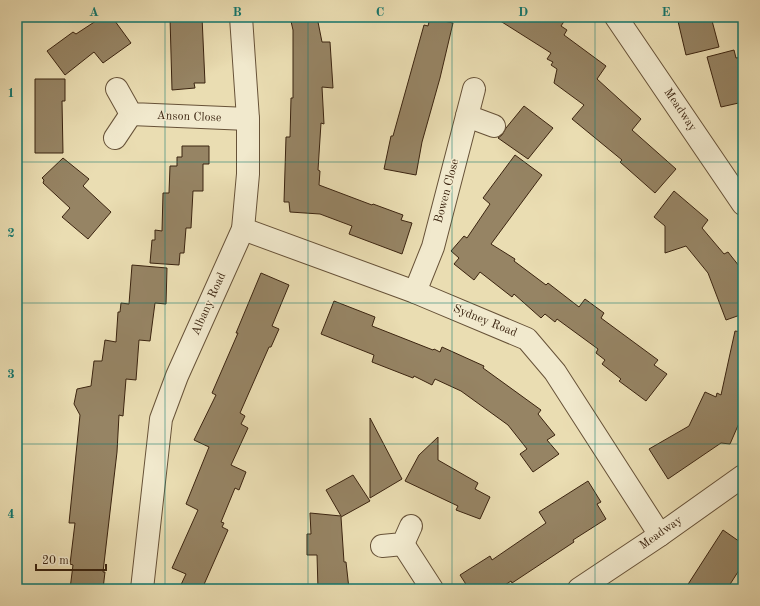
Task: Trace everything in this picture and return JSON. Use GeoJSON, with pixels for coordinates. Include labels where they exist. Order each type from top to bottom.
{"type":"FeatureCollection","features":[{"type":"Feature","properties":{"kind":"street","name":"Albany Road"},"geometry":{"type":"LineString","coordinates":[[142,589],[161,419],[177,376],[243,229],[248,174],[248,119],[241,17]]}},
{"type":"Feature","properties":{"kind":"street","name":"Meadway"},"geometry":{"type":"LineString","coordinates":[[616,17],[743,204]]}},
{"type":"Feature","properties":{"kind":"street"},"geometry":{"type":"LineString","coordinates":[[115,138],[131,114],[117,89]]}},
{"type":"Feature","properties":{"kind":"street","name":"Bowen Close"},"geometry":{"type":"LineString","coordinates":[[415,292],[433,247],[474,89]]}},
{"type":"Feature","properties":{"kind":"street","name":"Anson Close"},"geometry":{"type":"LineString","coordinates":[[131,114],[248,119]]}},
{"type":"Feature","properties":{"kind":"street"},"geometry":{"type":"LineString","coordinates":[[467,116],[494,126]]}},
{"type":"Feature","properties":{"kind":"street","name":"Sydney Road"},"geometry":{"type":"LineString","coordinates":[[243,229],[415,292],[527,339],[555,372],[660,535]]}},
{"type":"Feature","properties":{"kind":"street","name":"Meadway"},"geometry":{"type":"LineString","coordinates":[[579,589],[660,535],[743,476]]}},
{"type":"Feature","properties":{"kind":"street"},"geometry":{"type":"LineString","coordinates":[[398,539],[432,589]]}},
{"type":"Feature","properties":{"kind":"building"},"geometry":{"type":"Polygon","coordinates":[[[102,17],[112,17],[131,43],[103,63],[94,52],[65,75],[47,51],[73,32],[76,34],[102,17]]]}},
{"type":"Feature","properties":{"kind":"building"},"geometry":{"type":"Polygon","coordinates":[[[170,17],[202,17],[205,83],[194,83],[195,88],[172,90],[170,17]]]}},
{"type":"Feature","properties":{"kind":"building"},"geometry":{"type":"Polygon","coordinates":[[[290,17],[317,17],[322,42],[330,42],[333,88],[322,87],[324,124],[321,123],[318,170],[320,171],[319,185],[403,215],[401,220],[412,223],[402,254],[349,234],[352,226],[320,214],[290,212],[289,202],[284,202],[286,137],[290,137],[291,98],[293,98],[293,30],[290,17]]]}},
{"type":"Feature","properties":{"kind":"building"},"geometry":{"type":"Polygon","coordinates":[[[494,17],[567,17],[561,26],[567,30],[564,35],[606,66],[597,79],[641,119],[632,130],[676,169],[655,193],[620,162],[622,160],[572,119],[584,105],[554,83],[557,69],[551,65],[553,62],[547,59],[551,53],[494,17]]]}},
{"type":"Feature","properties":{"kind":"building"},"geometry":{"type":"Polygon","coordinates":[[[677,17],[711,17],[719,47],[686,55],[677,17]]]}},
{"type":"Feature","properties":{"kind":"building"},"geometry":{"type":"Polygon","coordinates":[[[430,18],[453,23],[440,78],[422,142],[416,175],[384,169],[391,136],[393,136],[424,25],[428,26],[430,18]]]}},
{"type":"Feature","properties":{"kind":"building"},"geometry":{"type":"Polygon","coordinates":[[[734,50],[736,58],[743,57],[743,102],[721,107],[707,57],[734,50]]]}},
{"type":"Feature","properties":{"kind":"building"},"geometry":{"type":"Polygon","coordinates":[[[35,79],[65,79],[65,101],[62,101],[63,153],[35,153],[35,79]]]}},
{"type":"Feature","properties":{"kind":"building"},"geometry":{"type":"Polygon","coordinates":[[[524,106],[553,128],[528,159],[498,138],[502,135],[524,106]]]}},
{"type":"Feature","properties":{"kind":"building"},"geometry":{"type":"Polygon","coordinates":[[[182,146],[209,146],[209,164],[203,164],[203,191],[193,191],[191,228],[186,228],[184,253],[180,253],[179,265],[150,263],[152,240],[155,240],[155,230],[162,231],[163,193],[169,193],[170,166],[177,166],[177,157],[182,157],[182,146]]]}},
{"type":"Feature","properties":{"kind":"building"},"geometry":{"type":"Polygon","coordinates":[[[515,155],[542,175],[491,244],[515,259],[514,261],[546,285],[548,283],[579,307],[585,299],[604,313],[601,318],[658,360],[654,365],[667,374],[646,401],[619,381],[621,379],[602,364],[605,360],[596,353],[598,349],[557,319],[555,322],[545,314],[541,318],[514,294],[512,297],[480,272],[474,280],[454,264],[459,258],[451,251],[464,236],[467,238],[490,204],[483,198],[515,155]]]}},
{"type":"Feature","properties":{"kind":"building"},"geometry":{"type":"Polygon","coordinates":[[[63,158],[89,179],[83,186],[111,212],[88,239],[62,217],[70,208],[43,183],[44,180],[42,178],[63,158]]]}},
{"type":"Feature","properties":{"kind":"building"},"geometry":{"type":"Polygon","coordinates":[[[674,191],[708,220],[702,228],[724,254],[728,252],[743,271],[743,314],[726,320],[708,273],[686,246],[665,253],[665,226],[654,217],[674,191]]]}},
{"type":"Feature","properties":{"kind":"building"},"geometry":{"type":"Polygon","coordinates":[[[132,265],[167,268],[166,304],[155,303],[150,341],[139,340],[136,380],[126,379],[123,416],[119,415],[117,452],[103,572],[105,572],[103,589],[70,589],[73,565],[70,564],[75,523],[69,523],[80,415],[74,404],[77,389],[91,386],[94,361],[102,361],[105,340],[116,342],[118,312],[120,312],[121,303],[129,304],[132,265]]]}},
{"type":"Feature","properties":{"kind":"building"},"geometry":{"type":"Polygon","coordinates":[[[261,273],[289,285],[272,326],[279,329],[271,347],[269,347],[240,413],[245,416],[241,424],[248,428],[231,465],[246,472],[239,490],[235,488],[221,522],[224,523],[222,527],[228,530],[202,589],[179,589],[186,574],[172,568],[198,510],[186,504],[209,447],[194,440],[216,395],[212,393],[238,333],[236,333],[261,273]]]}},
{"type":"Feature","properties":{"kind":"building"},"geometry":{"type":"Polygon","coordinates":[[[334,301],[375,317],[372,326],[433,350],[434,349],[440,352],[442,347],[484,366],[483,368],[541,410],[538,414],[555,435],[547,440],[559,454],[533,472],[520,454],[527,449],[508,425],[461,391],[435,379],[432,385],[414,376],[413,378],[372,362],[374,355],[321,334],[334,301]]]}},
{"type":"Feature","properties":{"kind":"building"},"geometry":{"type":"Polygon","coordinates":[[[735,331],[743,332],[743,414],[730,444],[721,443],[668,479],[649,449],[689,426],[705,392],[716,397],[717,393],[721,395],[735,331]]]}},
{"type":"Feature","properties":{"kind":"building"},"geometry":{"type":"Polygon","coordinates":[[[370,418],[402,479],[370,498],[370,418]]]}},
{"type":"Feature","properties":{"kind":"building"},"geometry":{"type":"Polygon","coordinates":[[[438,437],[438,460],[478,483],[475,489],[490,497],[480,519],[456,510],[458,506],[405,481],[419,455],[438,437]]]}},
{"type":"Feature","properties":{"kind":"building"},"geometry":{"type":"Polygon","coordinates":[[[353,475],[370,501],[341,517],[344,562],[346,562],[349,589],[318,589],[317,555],[307,555],[307,534],[311,534],[310,513],[341,516],[326,490],[353,475]]]}},
{"type":"Feature","properties":{"kind":"building"},"geometry":{"type":"Polygon","coordinates":[[[588,481],[601,502],[597,504],[606,519],[573,540],[574,542],[512,583],[511,581],[499,589],[469,589],[460,575],[490,556],[492,560],[546,523],[539,512],[588,481]]]}},
{"type":"Feature","properties":{"kind":"building"},"geometry":{"type":"Polygon","coordinates":[[[723,530],[743,544],[743,564],[727,589],[685,589],[723,530]]]}}]}
